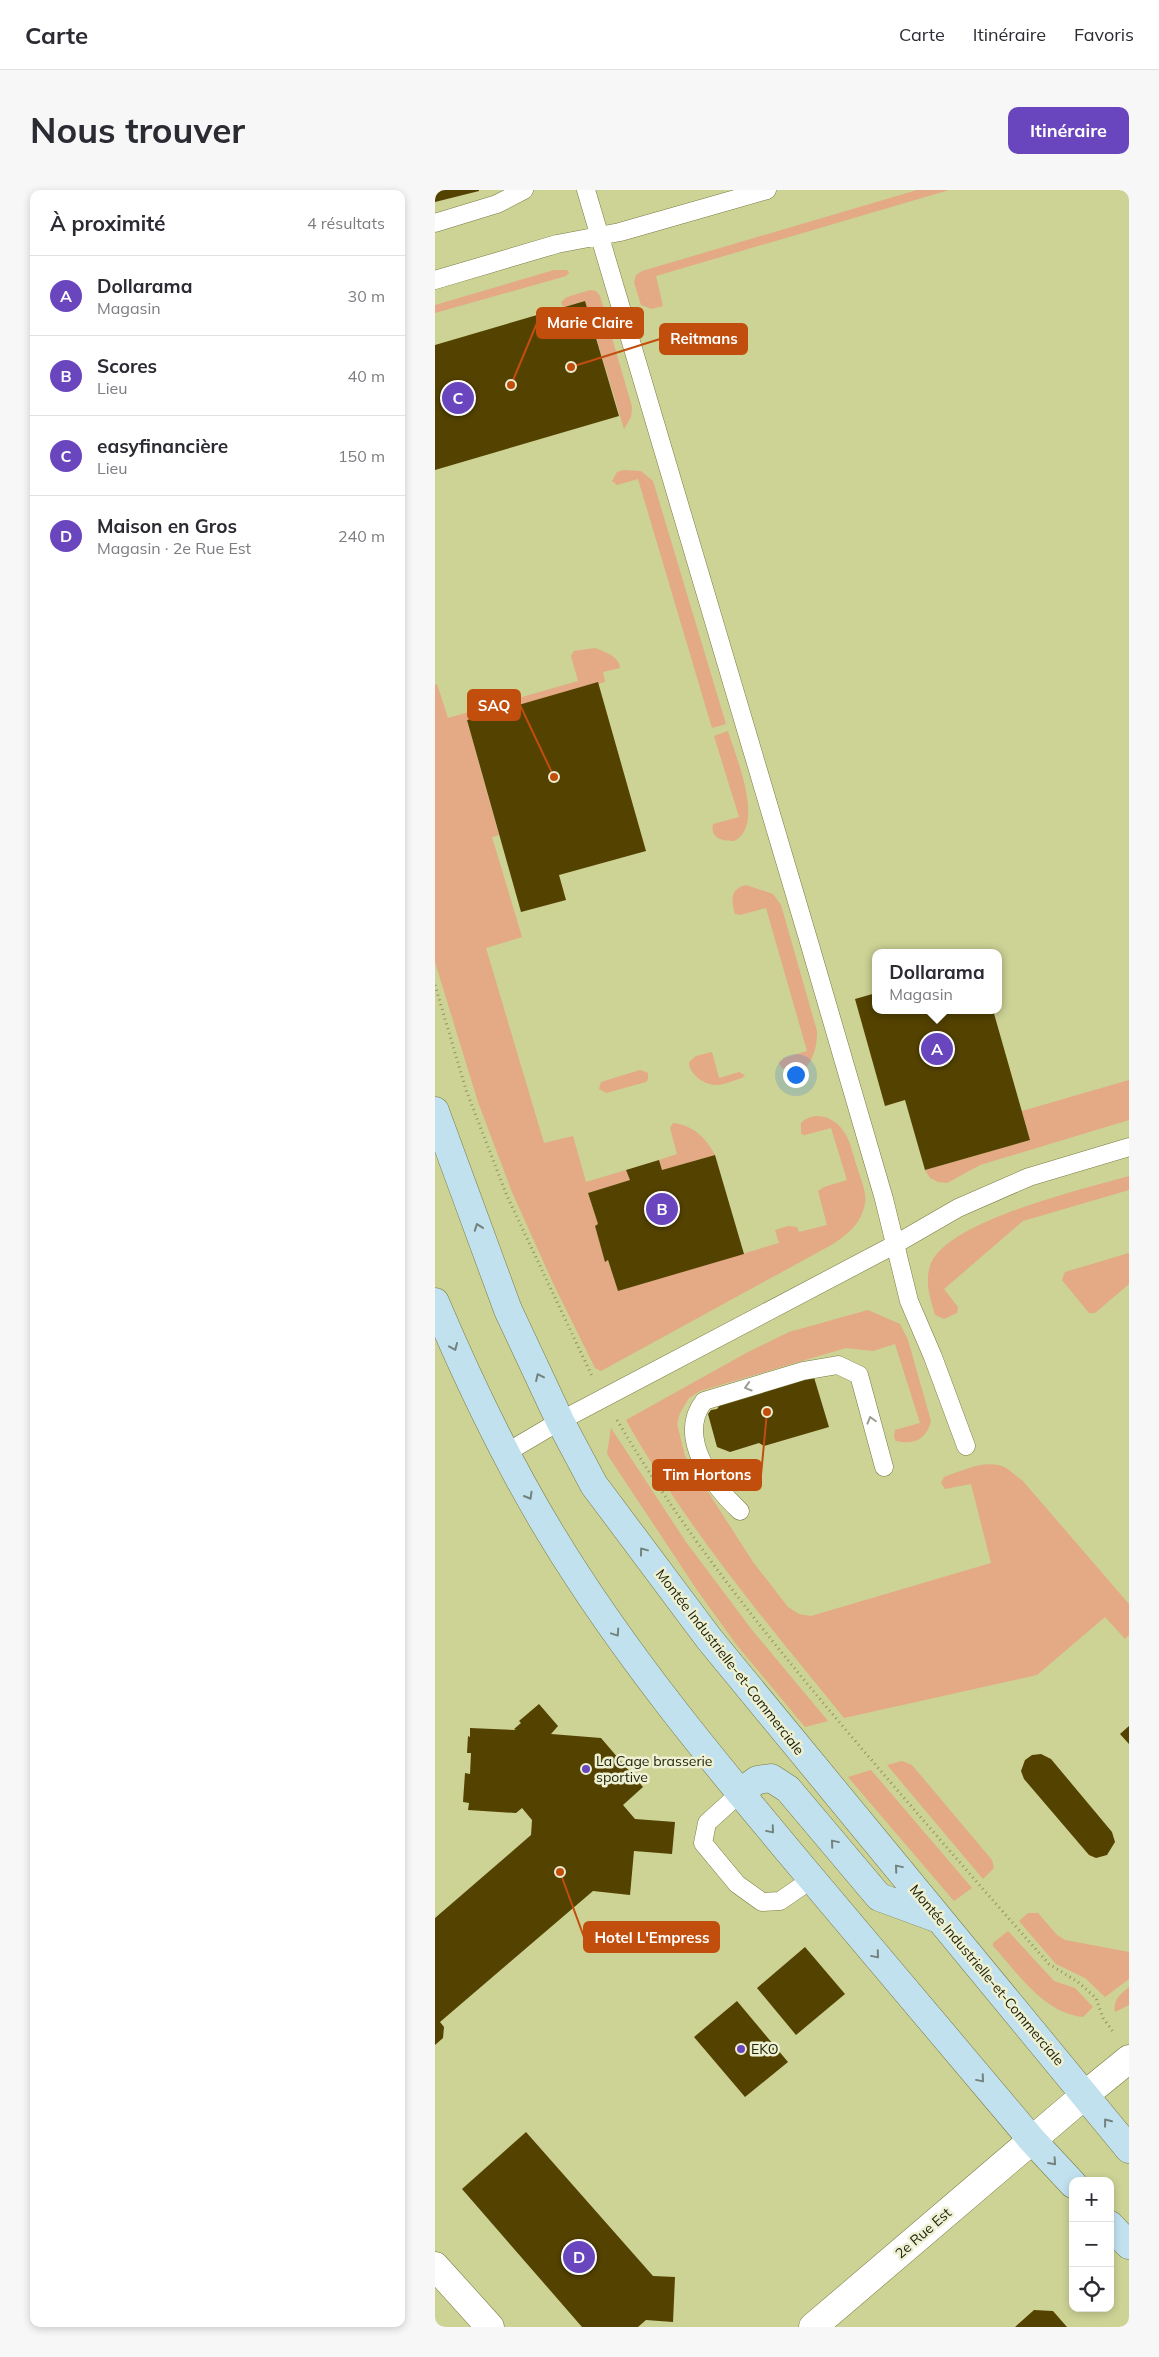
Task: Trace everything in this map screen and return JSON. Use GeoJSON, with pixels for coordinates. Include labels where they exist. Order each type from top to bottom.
{"type":"FeatureCollection","features":[{"type":"Feature","properties":{"kind":"main road","name":"Montée Industrielle-et-Commerciale"},"geometry":{"type":"LineString","coordinates":[[435,1111],[508,1310],[560,1421],[594,1485],[710,1640],[1085,2094],[1129,2150]]}},
{"type":"Feature","properties":{"kind":"main road"},"geometry":{"type":"LineString","coordinates":[[435,1302],[468,1379],[504,1454],[552,1536],[628,1651],[740,1793],[1032,2140],[1069,2180]]}},
{"type":"Feature","properties":{"kind":"main road"},"geometry":{"type":"LineString","coordinates":[[740,1793],[757,1780],[771,1778],[788,1789],[879,1897],[941,1920]]}},
{"type":"Feature","properties":{"kind":"main road"},"geometry":{"type":"LineString","coordinates":[[1114,2229],[1129,2245]]}},
{"type":"Feature","properties":{"kind":"street"},"geometry":{"type":"LineString","coordinates":[[1085,2094],[1124,2048]]}},
{"type":"Feature","properties":{"kind":"street","name":"2e Rue Est"},"geometry":{"type":"LineString","coordinates":[[813,2327],[1085,2094]]}},
{"type":"Feature","properties":{"kind":"street"},"geometry":{"type":"LineString","coordinates":[[435,2266],[490,2327]]}},
{"type":"Feature","properties":{"kind":"lane"},"geometry":{"type":"LineString","coordinates":[[435,223],[497,204],[524,190]]}},
{"type":"Feature","properties":{"kind":"lane"},"geometry":{"type":"LineString","coordinates":[[586,190],[757,762],[884,1199],[893,1245],[909,1301],[966,1446]]}},
{"type":"Feature","properties":{"kind":"lane"},"geometry":{"type":"LineString","coordinates":[[435,280],[557,244],[599,236],[767,190]]}},
{"type":"Feature","properties":{"kind":"lane"},"geometry":{"type":"LineString","coordinates":[[504,1454],[560,1421],[893,1245],[958,1208],[993,1191],[1029,1177],[1129,1148]]}},
{"type":"Feature","properties":{"kind":"lane"},"geometry":{"type":"LineString","coordinates":[[740,1511],[719,1491],[703,1462],[694,1436],[696,1411],[704,1401],[803,1371],[838,1365],[859,1375],[884,1467]]}},
{"type":"Feature","properties":{"kind":"lane"},"geometry":{"type":"LineString","coordinates":[[740,1793],[707,1823],[703,1843],[737,1884],[762,1902],[780,1901],[812,1879]]}},
{"type":"Feature","properties":{"kind":"path"},"geometry":{"type":"LineString","coordinates":[[435,985],[466,1090],[507,1196],[604,1398],[708,1558],[756,1623],[832,1715],[1049,1964],[1078,1982],[1096,1998],[1103,2018],[1124,2048]]}},
{"type":"Feature","properties":{"kind":"shaded area"},"geometry":{"type":"Polygon","coordinates":[[[917,190],[949,190],[656,276],[663,306],[652,309],[641,305],[634,282],[636,275],[642,271],[917,190]]]}},
{"type":"Feature","properties":{"kind":"shaded area"},"geometry":{"type":"Polygon","coordinates":[[[554,270],[567,270],[569,273],[566,276],[435,313],[435,305],[554,270]]]}},
{"type":"Feature","properties":{"kind":"shaded area"},"geometry":{"type":"Polygon","coordinates":[[[590,290],[596,291],[600,296],[632,407],[631,417],[624,429],[585,301],[563,307],[561,302],[567,297],[590,290]]]}},
{"type":"Feature","properties":{"kind":"shaded area"},"geometry":{"type":"Polygon","coordinates":[[[623,470],[641,471],[653,481],[726,724],[712,728],[638,479],[617,485],[612,481],[617,472],[623,470]]]}},
{"type":"Feature","properties":{"kind":"shaded area"},"geometry":{"type":"Polygon","coordinates":[[[595,648],[614,657],[619,664],[620,668],[603,672],[605,682],[467,720],[499,835],[492,837],[522,937],[486,948],[544,1143],[573,1136],[586,1182],[626,1170],[630,1180],[588,1193],[598,1224],[595,1226],[605,1261],[608,1260],[618,1291],[779,1243],[775,1230],[788,1226],[797,1227],[799,1232],[827,1225],[818,1191],[824,1187],[847,1180],[831,1128],[805,1135],[801,1134],[801,1123],[813,1116],[820,1116],[833,1121],[843,1131],[852,1149],[865,1195],[863,1210],[858,1222],[849,1232],[833,1244],[601,1371],[595,1368],[553,1283],[512,1192],[478,1102],[435,962],[435,685],[437,684],[448,718],[578,681],[571,656],[574,651],[595,648]]]}},
{"type":"Feature","properties":{"kind":"shaded area"},"geometry":{"type":"Polygon","coordinates":[[[728,731],[746,789],[748,806],[748,821],[743,833],[734,841],[718,838],[713,833],[713,824],[739,817],[714,736],[728,731]]]}},
{"type":"Feature","properties":{"kind":"shaded area"},"geometry":{"type":"Polygon","coordinates":[[[746,885],[773,894],[781,905],[817,1031],[814,1053],[802,1072],[792,1072],[782,1068],[779,1063],[784,1058],[807,1051],[766,908],[740,915],[735,914],[733,904],[734,892],[746,885]]]}},
{"type":"Feature","properties":{"kind":"shaded area"},"geometry":{"type":"Polygon","coordinates":[[[712,1052],[719,1078],[739,1072],[745,1075],[742,1078],[718,1085],[708,1084],[699,1079],[692,1071],[689,1062],[696,1056],[712,1052]]]}},
{"type":"Feature","properties":{"kind":"shaded area"},"geometry":{"type":"Polygon","coordinates":[[[640,1070],[648,1073],[646,1082],[606,1093],[599,1089],[601,1082],[640,1070]]]}},
{"type":"Feature","properties":{"kind":"shaded area"},"geometry":{"type":"Polygon","coordinates":[[[1129,1080],[1129,1120],[980,1165],[947,1183],[938,1182],[930,1178],[925,1170],[1030,1140],[1022,1111],[1129,1080]]]}},
{"type":"Feature","properties":{"kind":"shaded area"},"geometry":{"type":"Polygon","coordinates":[[[673,1123],[687,1126],[698,1133],[715,1155],[662,1170],[659,1160],[677,1154],[670,1128],[673,1123]]]}},
{"type":"Feature","properties":{"kind":"shaded area"},"geometry":{"type":"Polygon","coordinates":[[[1129,1176],[1129,1190],[1023,1221],[944,1289],[958,1307],[957,1313],[944,1319],[935,1315],[931,1302],[928,1276],[931,1263],[943,1247],[964,1233],[1020,1208],[1129,1176]]]}},
{"type":"Feature","properties":{"kind":"shaded area"},"geometry":{"type":"Polygon","coordinates":[[[1129,1253],[1129,1284],[1095,1313],[1089,1313],[1062,1280],[1065,1272],[1129,1253]]]}},
{"type":"Feature","properties":{"kind":"shaded area"},"geometry":{"type":"Polygon","coordinates":[[[868,1310],[900,1324],[908,1340],[931,1421],[926,1433],[918,1440],[902,1442],[896,1441],[894,1437],[895,1430],[920,1423],[895,1344],[873,1351],[846,1348],[700,1391],[689,1398],[680,1413],[677,1424],[685,1456],[753,1562],[788,1607],[799,1614],[811,1616],[991,1563],[971,1484],[945,1489],[941,1483],[944,1477],[975,1466],[991,1464],[1006,1468],[1022,1480],[1129,1604],[1129,1635],[1125,1639],[1105,1617],[1037,1675],[844,1718],[728,1573],[674,1498],[626,1420],[748,1352],[789,1332],[868,1310]]]}},
{"type":"Feature","properties":{"kind":"shaded area"},"geometry":{"type":"Polygon","coordinates":[[[611,1428],[686,1542],[752,1630],[828,1721],[805,1727],[736,1644],[697,1590],[607,1454],[611,1428]]]}},
{"type":"Feature","properties":{"kind":"shaded area"},"geometry":{"type":"Polygon","coordinates":[[[902,1761],[912,1765],[992,1860],[994,1868],[983,1879],[887,1765],[902,1761]]]}},
{"type":"Feature","properties":{"kind":"shaded area"},"geometry":{"type":"Polygon","coordinates":[[[871,1770],[972,1888],[954,1901],[848,1777],[871,1770]]]}},
{"type":"Feature","properties":{"kind":"shaded area"},"geometry":{"type":"Polygon","coordinates":[[[1028,1913],[1038,1913],[1057,1935],[1065,1940],[1129,1952],[1129,1979],[1105,1997],[1085,1978],[1056,1964],[1019,1921],[1028,1913]]]}},
{"type":"Feature","properties":{"kind":"shaded area"},"geometry":{"type":"Polygon","coordinates":[[[1008,1931],[1054,1981],[1075,1988],[1093,2007],[1083,2017],[1069,2014],[1044,2000],[1012,1968],[993,1946],[993,1943],[1008,1931]]]}},
{"type":"Feature","properties":{"kind":"shaded area"},"geometry":{"type":"Polygon","coordinates":[[[1129,1987],[1129,2005],[1115,2012],[1116,2000],[1129,1987]]]}},
{"type":"Feature","properties":{"kind":"building"},"geometry":{"type":"Polygon","coordinates":[[[435,190],[479,190],[479,191],[435,202],[435,190]]]}},
{"type":"Feature","properties":{"kind":"building"},"geometry":{"type":"Polygon","coordinates":[[[585,301],[619,416],[435,470],[435,345],[585,301]]]}},
{"type":"Feature","properties":{"kind":"building"},"geometry":{"type":"Polygon","coordinates":[[[598,682],[646,851],[559,875],[566,900],[521,912],[467,720],[598,682]]]}},
{"type":"Feature","properties":{"kind":"building"},"geometry":{"type":"Polygon","coordinates":[[[872,994],[872,1014],[994,1014],[1030,1140],[925,1170],[905,1100],[885,1106],[855,999],[872,994]]]}},
{"type":"Feature","properties":{"kind":"building"},"geometry":{"type":"Polygon","coordinates":[[[715,1155],[744,1254],[618,1291],[608,1260],[605,1262],[595,1226],[598,1224],[588,1193],[630,1180],[626,1170],[659,1160],[662,1170],[715,1155]]]}},
{"type":"Feature","properties":{"kind":"building"},"geometry":{"type":"Polygon","coordinates":[[[813,1374],[829,1427],[764,1446],[759,1443],[730,1452],[717,1447],[708,1414],[711,1410],[717,1409],[724,1399],[813,1374]]]}},
{"type":"Feature","properties":{"kind":"building"},"geometry":{"type":"Polygon","coordinates":[[[539,1704],[558,1726],[551,1734],[601,1738],[643,1787],[623,1805],[635,1819],[675,1822],[672,1854],[634,1851],[630,1895],[593,1891],[440,2022],[444,2027],[443,2038],[435,2045],[435,1918],[531,1835],[532,1820],[522,1808],[516,1813],[468,1810],[469,1803],[463,1802],[465,1773],[470,1774],[471,1753],[467,1753],[470,1728],[516,1730],[514,1729],[521,1723],[519,1721],[539,1704]]]}},
{"type":"Feature","properties":{"kind":"building"},"geometry":{"type":"Polygon","coordinates":[[[1129,1726],[1129,1744],[1120,1734],[1129,1726]]]}},
{"type":"Feature","properties":{"kind":"building"},"geometry":{"type":"Polygon","coordinates":[[[1041,1754],[1051,1759],[1112,1832],[1115,1842],[1107,1855],[1096,1858],[1089,1855],[1024,1779],[1021,1771],[1025,1760],[1032,1755],[1041,1754]]]}},
{"type":"Feature","properties":{"kind":"building"},"geometry":{"type":"Polygon","coordinates":[[[805,1947],[845,1994],[796,2035],[757,1988],[805,1947]]]}},
{"type":"Feature","properties":{"kind":"building","name":"EKO"},"geometry":{"type":"Polygon","coordinates":[[[737,2001],[788,2062],[745,2097],[694,2037],[737,2001]]]}},
{"type":"Feature","properties":{"kind":"building"},"geometry":{"type":"Polygon","coordinates":[[[526,2132],[653,2276],[675,2277],[673,2322],[646,2320],[638,2327],[582,2327],[462,2189],[526,2132]]]}},
{"type":"Feature","properties":{"kind":"building"},"geometry":{"type":"Polygon","coordinates":[[[1034,2310],[1053,2311],[1067,2327],[1015,2327],[1034,2310]]]}},
{"type":"Feature","properties":{"kind":"place","name":"Reitmans"},"geometry":{"type":"Point","coordinates":[571,367]}},
{"type":"Feature","properties":{"kind":"place","name":"Marie Claire"},"geometry":{"type":"Point","coordinates":[511,385]}},
{"type":"Feature","properties":{"kind":"place","name":"easyfinancière"},"geometry":{"type":"Point","coordinates":[458,398]}},
{"type":"Feature","properties":{"kind":"place","name":"SAQ"},"geometry":{"type":"Point","coordinates":[554,777]}},
{"type":"Feature","properties":{"kind":"place","name":"Dollarama"},"geometry":{"type":"Point","coordinates":[937,1049]}},
{"type":"Feature","properties":{"kind":"place","name":"Scores"},"geometry":{"type":"Point","coordinates":[662,1209]}},
{"type":"Feature","properties":{"kind":"place","name":"Tim Hortons"},"geometry":{"type":"Point","coordinates":[767,1412]}},
{"type":"Feature","properties":{"kind":"place","name":"La Cage brasserie sportive"},"geometry":{"type":"Point","coordinates":[586,1769]}},
{"type":"Feature","properties":{"kind":"place","name":"Hotel L'Empress"},"geometry":{"type":"Point","coordinates":[560,1872]}},
{"type":"Feature","properties":{"kind":"place","name":"EKO"},"geometry":{"type":"Point","coordinates":[741,2049]}},
{"type":"Feature","properties":{"kind":"place","name":"Maison en Gros"},"geometry":{"type":"Point","coordinates":[579,2257]}}]}
